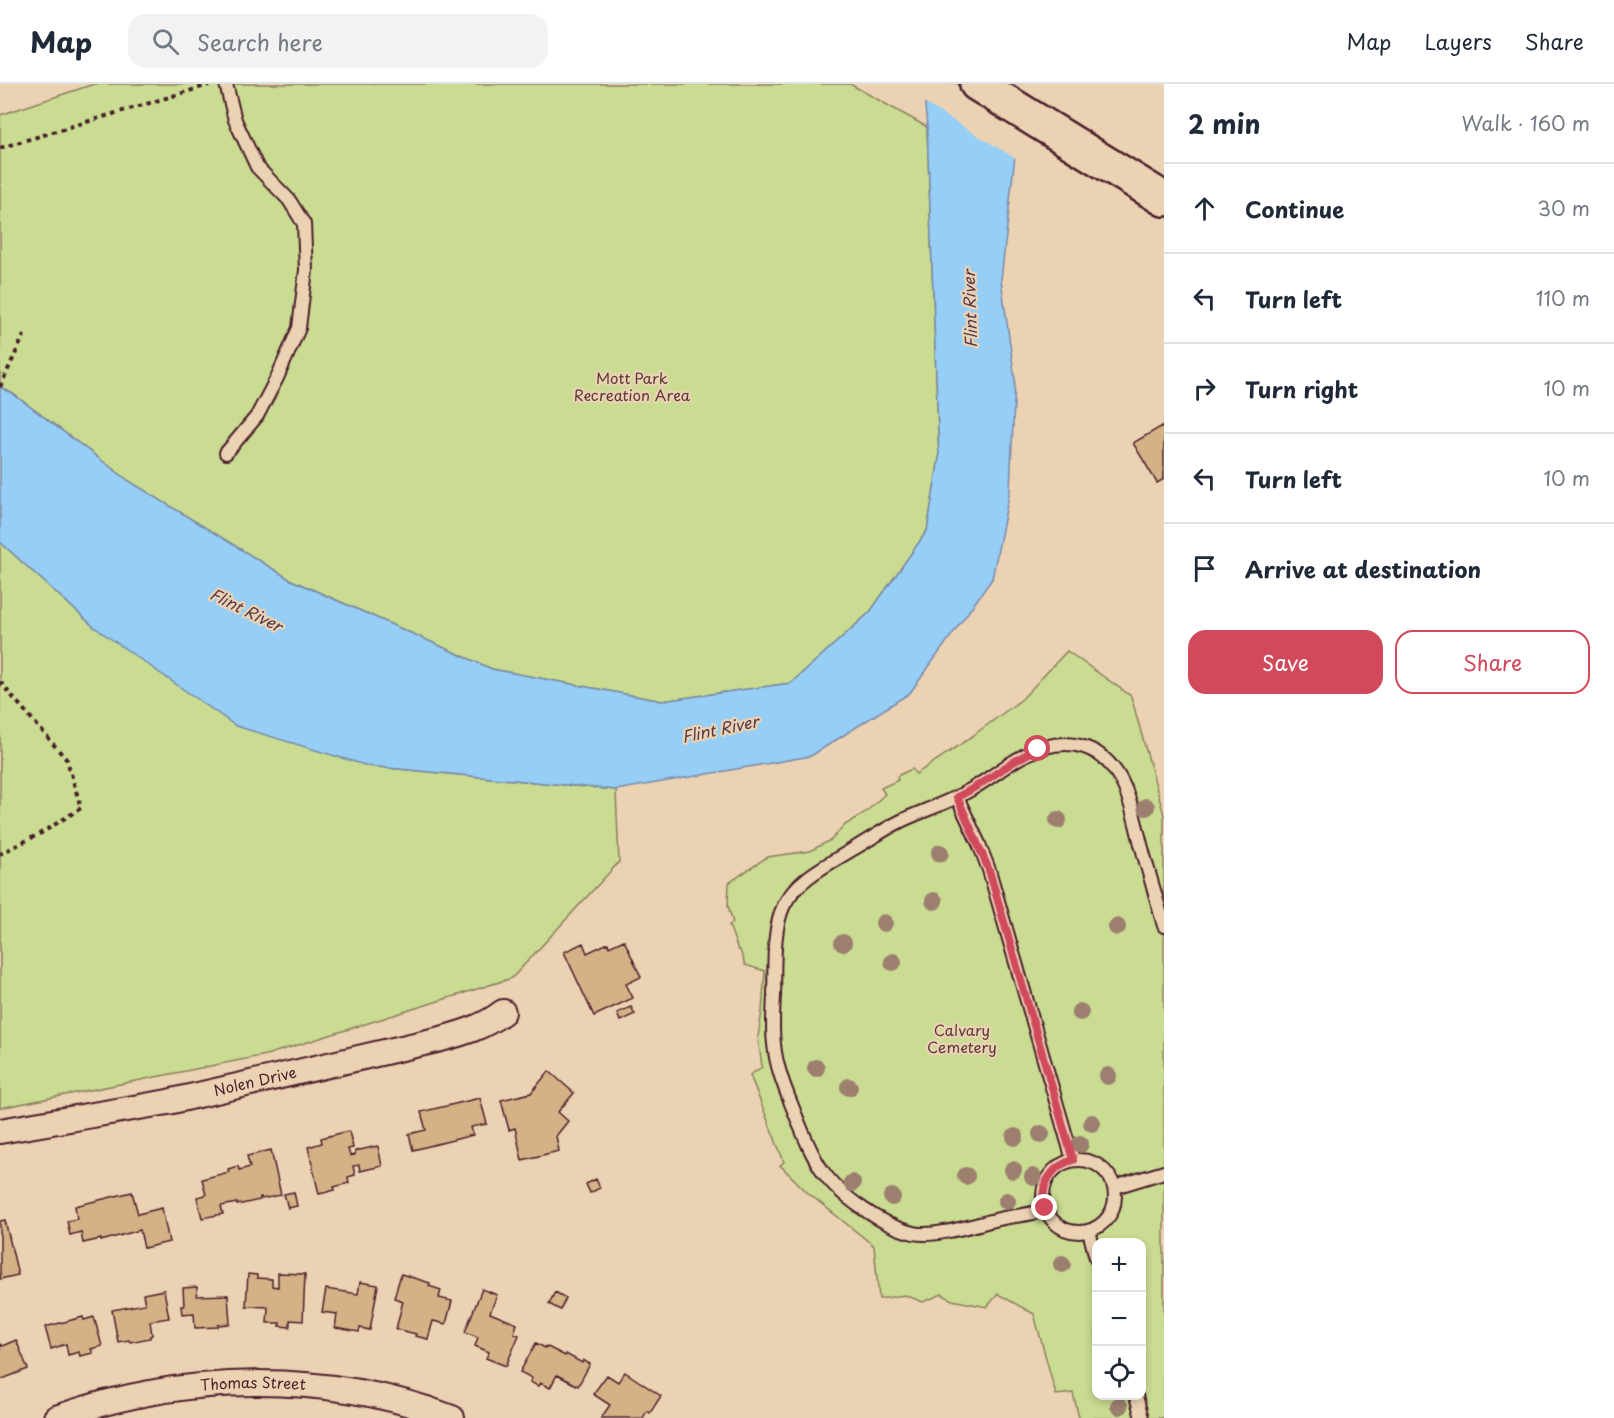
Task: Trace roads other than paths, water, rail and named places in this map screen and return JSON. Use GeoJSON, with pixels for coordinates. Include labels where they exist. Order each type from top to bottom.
{"type":"FeatureCollection","features":[{"type":"Feature","properties":{"kind":"main road"},"geometry":{"type":"LineString","coordinates":[[977,84],[1164,199]]}},
{"type":"Feature","properties":{"kind":"street","name":"Nolen Drive"},"geometry":{"type":"LineString","coordinates":[[0,1131],[168,1102],[429,1041],[476,1028],[503,1012]]}},
{"type":"Feature","properties":{"kind":"street","name":"Thomas Street"},"geometry":{"type":"LineString","coordinates":[[56,1418],[156,1391],[204,1385],[259,1384],[301,1385],[345,1390],[407,1403],[452,1418]]}},
{"type":"Feature","properties":{"kind":"lane"},"geometry":{"type":"LineString","coordinates":[[225,453],[257,416],[277,378],[298,328],[306,270],[304,225],[289,200],[257,167],[235,120],[226,84]]}},
{"type":"Feature","properties":{"kind":"lane"},"geometry":{"type":"LineString","coordinates":[[1046,1209],[1027,1216],[1001,1218],[921,1234],[902,1229],[874,1216],[827,1178],[809,1146],[777,1060],[773,1030],[775,950],[780,916],[788,898],[807,878],[900,821],[957,797],[1038,749],[1068,744],[1097,753],[1118,775],[1129,797],[1164,926]]}},
{"type":"Feature","properties":{"kind":"lane"},"geometry":{"type":"LineString","coordinates":[[957,797],[989,870],[1073,1160]]}},
{"type":"Feature","properties":{"kind":"lane"},"geometry":{"type":"LineString","coordinates":[[1073,1160],[1088,1160],[1099,1165],[1108,1173],[1115,1187],[1112,1213],[1100,1226],[1089,1231],[1065,1230],[1051,1219],[1043,1197],[1047,1179],[1059,1166],[1073,1160]]}},
{"type":"Feature","properties":{"kind":"lane"},"geometry":{"type":"LineString","coordinates":[[1115,1187],[1164,1172]]}},
{"type":"Feature","properties":{"kind":"lane"},"geometry":{"type":"LineString","coordinates":[[1089,1231],[1092,1243]]}},
{"type":"Feature","properties":{"kind":"lane"},"geometry":{"type":"LineString","coordinates":[[1137,1400],[1142,1418]]}},
{"type":"Feature","properties":{"kind":"water","name":"Flint River"},"geometry":{"type":"Polygon","coordinates":[[[923,84],[1023,84],[1001,280],[1015,380],[1010,490],[992,579],[910,693],[811,756],[616,790],[368,766],[236,726],[94,627],[0,542],[0,387],[13,394],[129,481],[291,580],[492,669],[662,701],[791,683],[870,612],[927,531],[939,458],[927,127],[923,84]]]}},
{"type":"Feature","properties":{"kind":"park label","name":"Mott Park Recreation Area"},"geometry":{"type":"Point","coordinates":[632,388]}},
{"type":"Feature","properties":{"kind":"park label","name":"Calvary Cemetery"},"geometry":{"type":"Point","coordinates":[962,1040]}}]}
